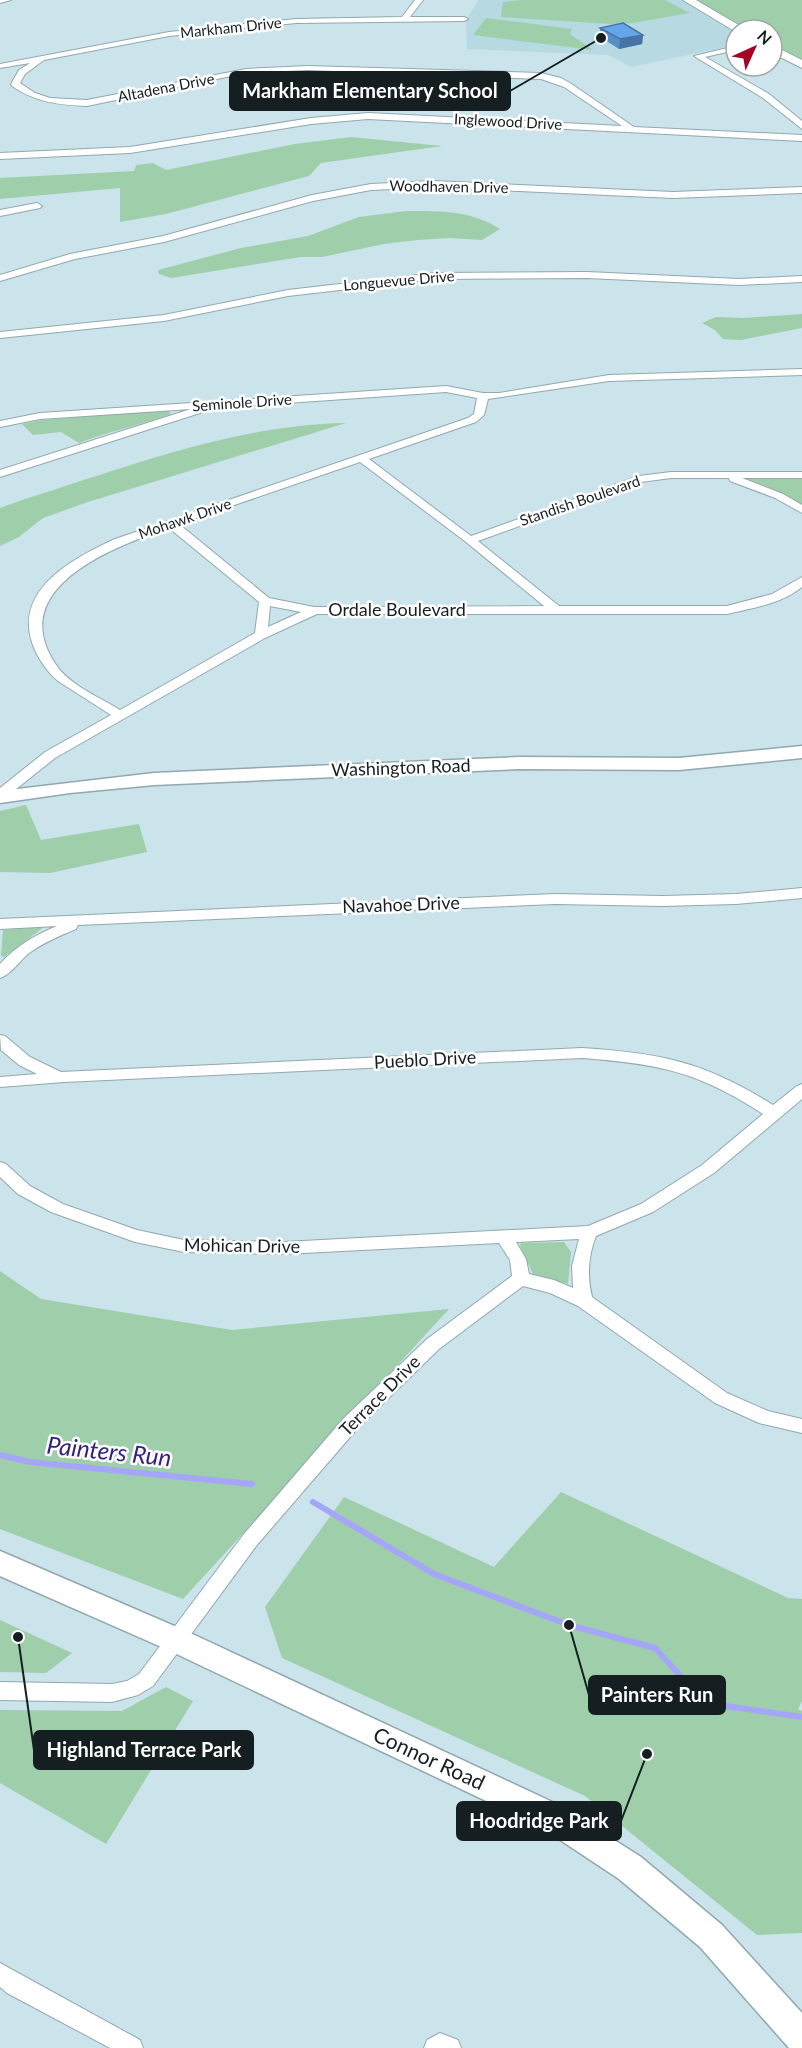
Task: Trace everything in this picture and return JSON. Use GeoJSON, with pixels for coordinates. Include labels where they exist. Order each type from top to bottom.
{"type":"FeatureCollection","features":[{"type":"Feature","properties":{"kind":"main road","name":"Washington Road"},"geometry":{"type":"LineString","coordinates":[[0,796],[164,778],[519,764],[679,764],[802,753]]}},
{"type":"Feature","properties":{"kind":"main road","name":"Connor Road"},"geometry":{"type":"LineString","coordinates":[[0,1563],[177,1640],[550,1816],[630,1868],[711,1936],[802,2038]]}},
{"type":"Feature","properties":{"kind":"street"},"geometry":{"type":"LineString","coordinates":[[0,1],[7,0]]}},
{"type":"Feature","properties":{"kind":"street"},"geometry":{"type":"LineString","coordinates":[[405,19],[419,0]]}},
{"type":"Feature","properties":{"kind":"street"},"geometry":{"type":"LineString","coordinates":[[688,0],[724,20]]}},
{"type":"Feature","properties":{"kind":"street","name":"Markham Drive"},"geometry":{"type":"LineString","coordinates":[[0,66],[169,34],[296,21],[464,19]]}},
{"type":"Feature","properties":{"kind":"street"},"geometry":{"type":"LineString","coordinates":[[724,51],[698,56],[724,71]]}},
{"type":"Feature","properties":{"kind":"street"},"geometry":{"type":"LineString","coordinates":[[784,54],[802,64]]}},
{"type":"Feature","properties":{"kind":"street","name":"Altadena Drive"},"geometry":{"type":"LineString","coordinates":[[42,58],[11,83],[38,99],[87,103],[246,72],[287,69],[541,76],[567,85],[630,128]]}},
{"type":"Feature","properties":{"kind":"street"},"geometry":{"type":"LineString","coordinates":[[735,78],[786,110],[802,126]]}},
{"type":"Feature","properties":{"kind":"street","name":"Inglewood Drive"},"geometry":{"type":"LineString","coordinates":[[0,156],[130,150],[311,121],[368,116],[802,138]]}},
{"type":"Feature","properties":{"kind":"street","name":"Woodhaven Drive"},"geometry":{"type":"LineString","coordinates":[[0,278],[74,256],[164,239],[312,198],[371,187],[433,184],[691,195],[802,190]]}},
{"type":"Feature","properties":{"kind":"street"},"geometry":{"type":"LineString","coordinates":[[1,213],[34,207]]}},
{"type":"Feature","properties":{"kind":"street","name":"Longuevue Drive"},"geometry":{"type":"LineString","coordinates":[[0,335],[164,318],[288,293],[435,276],[587,275],[739,282],[802,279]]}},
{"type":"Feature","properties":{"kind":"street","name":"Seminole Drive"},"geometry":{"type":"LineString","coordinates":[[0,424],[40,416],[446,389],[483,396],[514,394],[600,378],[802,372]]}},
{"type":"Feature","properties":{"kind":"street","name":"Mohawk Drive"},"geometry":{"type":"LineString","coordinates":[[120,715],[56,672],[36,645],[30,621],[37,599],[55,576],[84,557],[119,541],[472,420],[479,415],[483,396]]}},
{"type":"Feature","properties":{"kind":"street"},"geometry":{"type":"LineString","coordinates":[[0,474],[213,405]]}},
{"type":"Feature","properties":{"kind":"street"},"geometry":{"type":"LineString","coordinates":[[362,458],[470,540],[555,609]]}},
{"type":"Feature","properties":{"kind":"street","name":"Standish Boulevard"},"geometry":{"type":"LineString","coordinates":[[470,540],[639,479],[671,475],[802,475]]}},
{"type":"Feature","properties":{"kind":"street"},"geometry":{"type":"LineString","coordinates":[[724,475],[779,496],[802,510]]}},
{"type":"Feature","properties":{"kind":"street"},"geometry":{"type":"LineString","coordinates":[[172,524],[265,601],[289,608],[315,610]]}},
{"type":"Feature","properties":{"kind":"street","name":"Ordale Boulevard"},"geometry":{"type":"LineString","coordinates":[[0,796],[42,759],[261,635],[315,610],[727,610],[762,602],[790,592],[802,581]]}},
{"type":"Feature","properties":{"kind":"street"},"geometry":{"type":"LineString","coordinates":[[261,635],[265,601]]}},
{"type":"Feature","properties":{"kind":"street","name":"Navahoe Drive"},"geometry":{"type":"LineString","coordinates":[[0,924],[555,899],[663,901],[736,899],[802,893]]}},
{"type":"Feature","properties":{"kind":"street"},"geometry":{"type":"LineString","coordinates":[[0,973],[10,960],[27,946],[48,934],[86,920]]}},
{"type":"Feature","properties":{"kind":"street","name":"Pueblo Drive"},"geometry":{"type":"LineString","coordinates":[[0,1040],[15,1057],[37,1068],[64,1077]]}},
{"type":"Feature","properties":{"kind":"street","name":"Pueblo Drive"},"geometry":{"type":"LineString","coordinates":[[0,1082],[64,1077],[582,1053],[627,1056],[676,1065],[706,1075],[775,1114]]}},
{"type":"Feature","properties":{"kind":"street"},"geometry":{"type":"LineString","coordinates":[[503,1236],[590,1232],[647,1208],[708,1169],[802,1090]]}},
{"type":"Feature","properties":{"kind":"street","name":"Mohican Drive"},"geometry":{"type":"LineString","coordinates":[[0,1168],[24,1190],[57,1208],[135,1236],[184,1246],[284,1248],[503,1236]]}},
{"type":"Feature","properties":{"kind":"street"},"geometry":{"type":"LineString","coordinates":[[584,1301],[579,1280],[580,1252],[590,1232]]}},
{"type":"Feature","properties":{"kind":"street"},"geometry":{"type":"LineString","coordinates":[[503,1236],[518,1259],[521,1279],[554,1287],[584,1301],[721,1398],[765,1418],[802,1426]]}},
{"type":"Feature","properties":{"kind":"street","name":"Terrace Drive"},"geometry":{"type":"LineString","coordinates":[[0,1691],[112,1693],[131,1689],[146,1680],[223,1574],[284,1497],[371,1403],[432,1344],[521,1279]]}},
{"type":"Feature","properties":{"kind":"street"},"geometry":{"type":"LineString","coordinates":[[0,1974],[15,1985],[132,2048]]}},
{"type":"Feature","properties":{"kind":"street"},"geometry":{"type":"LineString","coordinates":[[435,2048],[440,2044],[450,2048]]}},
{"type":"Feature","properties":{"kind":"shaded area"},"geometry":{"type":"Polygon","coordinates":[[[478,0],[683,0],[724,23],[724,48],[631,67],[608,55],[467,49],[466,21],[478,0]]]}},
{"type":"Feature","properties":{"kind":"green space"},"geometry":{"type":"Polygon","coordinates":[[[665,0],[690,13],[633,23],[610,24],[501,17],[503,2],[665,0]]]}},
{"type":"Feature","properties":{"kind":"green space"},"geometry":{"type":"Polygon","coordinates":[[[696,0],[802,0],[802,60],[784,50],[784,18],[728,18],[696,0]]]}},
{"type":"Feature","properties":{"kind":"green space"},"geometry":{"type":"Polygon","coordinates":[[[486,18],[572,29],[570,34],[593,50],[473,35],[486,18]]]}},
{"type":"Feature","properties":{"kind":"green space"},"geometry":{"type":"Polygon","coordinates":[[[351,137],[442,146],[321,163],[309,176],[166,214],[120,222],[120,188],[0,199],[0,178],[134,171],[136,165],[153,163],[166,170],[295,144],[351,137]]]}},
{"type":"Feature","properties":{"kind":"green space"},"geometry":{"type":"Polygon","coordinates":[[[406,211],[466,215],[500,229],[482,240],[451,238],[384,244],[322,257],[301,257],[171,278],[159,274],[158,270],[241,248],[308,236],[359,217],[406,211]]]}},
{"type":"Feature","properties":{"kind":"green space"},"geometry":{"type":"Polygon","coordinates":[[[802,314],[802,328],[741,340],[723,339],[715,330],[702,323],[716,317],[743,318],[802,314]]]}},
{"type":"Feature","properties":{"kind":"green space"},"geometry":{"type":"Polygon","coordinates":[[[168,410],[171,414],[79,443],[61,432],[33,435],[22,424],[42,420],[168,410]]]}},
{"type":"Feature","properties":{"kind":"green space"},"geometry":{"type":"Polygon","coordinates":[[[346,423],[88,502],[43,518],[19,537],[0,546],[0,508],[25,499],[143,461],[223,439],[305,425],[346,423]]]}},
{"type":"Feature","properties":{"kind":"green space"},"geometry":{"type":"Polygon","coordinates":[[[740,477],[802,478],[802,507],[782,493],[740,477]]]}},
{"type":"Feature","properties":{"kind":"green space"},"geometry":{"type":"Polygon","coordinates":[[[26,805],[41,840],[139,824],[147,852],[50,873],[0,872],[0,811],[26,805]]]}},
{"type":"Feature","properties":{"kind":"green space"},"geometry":{"type":"Polygon","coordinates":[[[44,927],[4,957],[1,956],[3,930],[44,927]]]}},
{"type":"Feature","properties":{"kind":"green space"},"geometry":{"type":"Polygon","coordinates":[[[564,1242],[571,1252],[568,1284],[533,1274],[520,1246],[521,1243],[564,1242]]]}},
{"type":"Feature","properties":{"kind":"green space"},"geometry":{"type":"Polygon","coordinates":[[[0,1271],[41,1299],[232,1330],[449,1309],[183,1599],[0,1529],[0,1271]]]}},
{"type":"Feature","properties":{"kind":"green space"},"geometry":{"type":"Polygon","coordinates":[[[561,1492],[788,1598],[802,1599],[802,1701],[798,1709],[802,1711],[802,1933],[757,1935],[585,1796],[282,1658],[265,1607],[344,1497],[494,1567],[561,1492]]]}},
{"type":"Feature","properties":{"kind":"green space"},"geometry":{"type":"Polygon","coordinates":[[[0,1620],[72,1653],[46,1673],[0,1672],[0,1620]]]}},
{"type":"Feature","properties":{"kind":"green space"},"geometry":{"type":"Polygon","coordinates":[[[166,1687],[193,1701],[106,1844],[0,1783],[0,1710],[122,1711],[166,1687]]]}},
{"type":"Feature","properties":{"kind":"building"},"geometry":{"type":"Polygon","coordinates":[[[623,23],[643,35],[620,39],[600,28],[623,23]]]}},
{"type":"Feature","properties":{"kind":"waterway","name":"Painters Run"},"geometry":{"type":"LineString","coordinates":[[0,1455],[30,1462],[252,1484]]}},
{"type":"Feature","properties":{"kind":"waterway","name":"Painters Run"},"geometry":{"type":"LineString","coordinates":[[313,1502],[434,1574],[569,1625],[655,1648],[705,1703],[802,1717]]}},
{"type":"Feature","properties":{"kind":"place","name":"Markham Elementary School"},"geometry":{"type":"Point","coordinates":[601,38]}},
{"type":"Feature","properties":{"kind":"place","name":"Painters Run"},"geometry":{"type":"Point","coordinates":[569,1625]}},
{"type":"Feature","properties":{"kind":"place","name":"Highland Terrace Park"},"geometry":{"type":"Point","coordinates":[18,1637]}},
{"type":"Feature","properties":{"kind":"place","name":"Hoodridge Park"},"geometry":{"type":"Point","coordinates":[647,1754]}}]}
